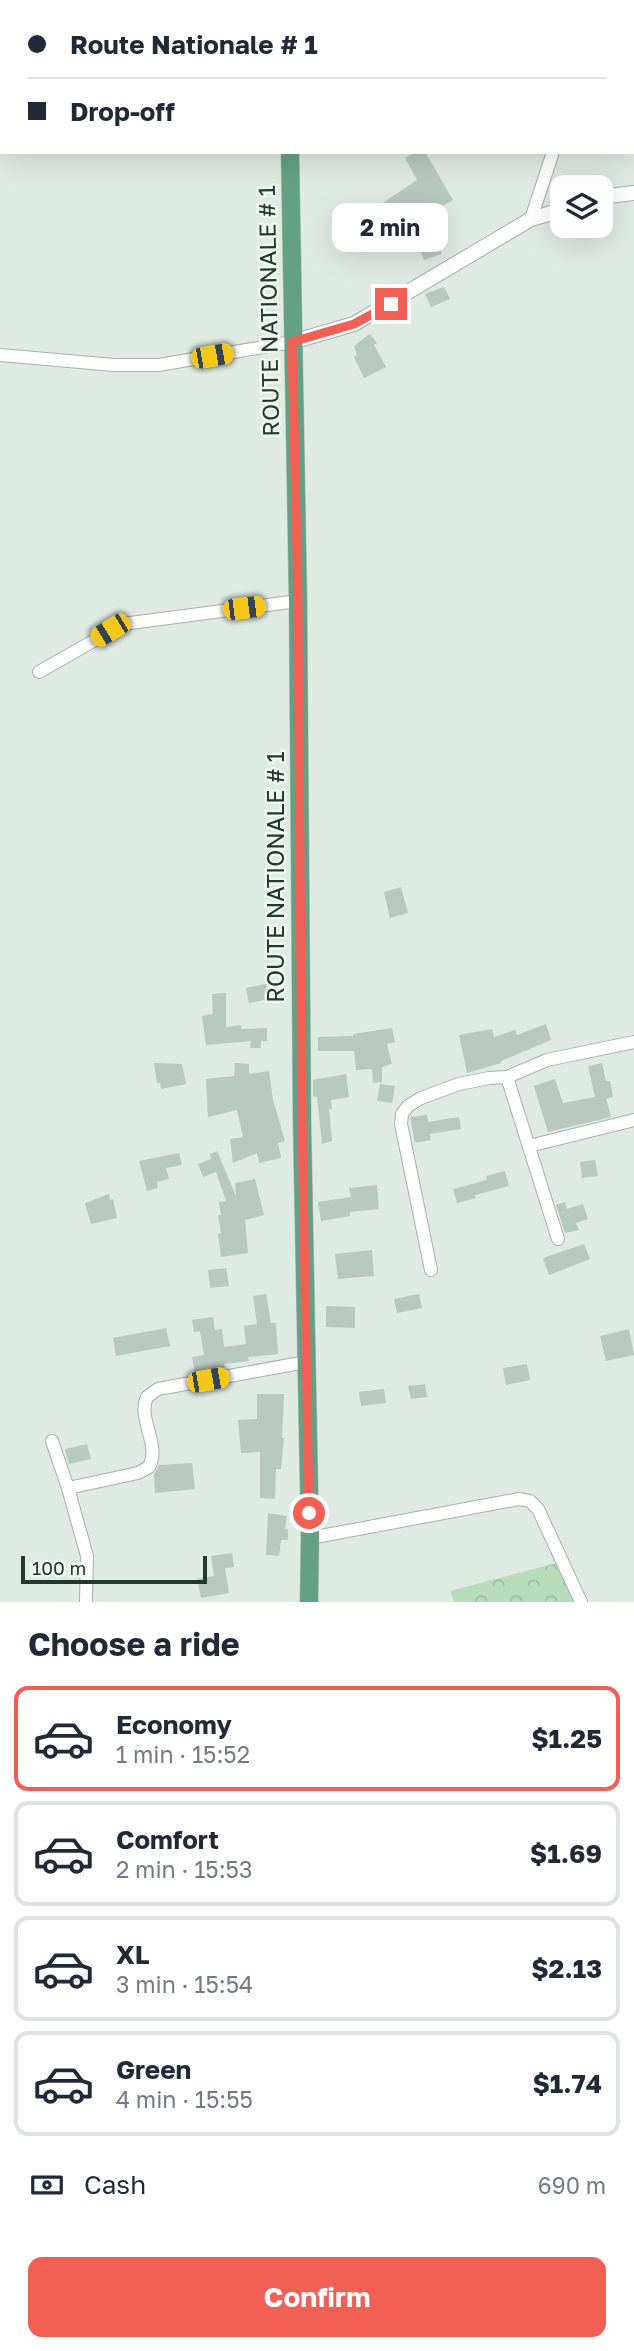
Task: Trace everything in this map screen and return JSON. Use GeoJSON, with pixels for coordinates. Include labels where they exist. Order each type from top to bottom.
{"type":"FeatureCollection","features":[{"type":"Feature","properties":{"kind":"main road","name":"ROUTE NATIONALE # 1"},"geometry":{"type":"LineString","coordinates":[[290,154],[298,601],[309,1602]]}},
{"type":"Feature","properties":{"kind":"street"},"geometry":{"type":"LineString","coordinates":[[531,219],[553,154]]}},
{"type":"Feature","properties":{"kind":"street"},"geometry":{"type":"LineString","coordinates":[[613,195],[634,193]]}},
{"type":"Feature","properties":{"kind":"street"},"geometry":{"type":"LineString","coordinates":[[0,355],[114,365],[159,365],[292,342],[354,324],[531,219],[550,213]]}},
{"type":"Feature","properties":{"kind":"street"},"geometry":{"type":"LineString","coordinates":[[39,672],[123,624],[298,601]]}},
{"type":"Feature","properties":{"kind":"street"},"geometry":{"type":"LineString","coordinates":[[431,1269],[401,1124],[402,1114],[408,1106],[421,1098],[459,1084],[507,1077],[547,1060],[634,1042]]}},
{"type":"Feature","properties":{"kind":"street"},"geometry":{"type":"LineString","coordinates":[[507,1077],[558,1239]]}},
{"type":"Feature","properties":{"kind":"street"},"geometry":{"type":"LineString","coordinates":[[530,1146],[634,1120]]}},
{"type":"Feature","properties":{"kind":"street"},"geometry":{"type":"LineString","coordinates":[[68,1488],[138,1473],[149,1467],[152,1455],[144,1402],[152,1391],[306,1362]]}},
{"type":"Feature","properties":{"kind":"street"},"geometry":{"type":"LineString","coordinates":[[52,1441],[86,1556],[86,1602]]}},
{"type":"Feature","properties":{"kind":"street"},"geometry":{"type":"LineString","coordinates":[[310,1538],[519,1499],[530,1501],[538,1509],[581,1602]]}},
{"type":"Feature","properties":{"kind":"green space"},"geometry":{"type":"Polygon","coordinates":[[[557,1563],[575,1602],[454,1602],[450,1591],[557,1563]]]}},
{"type":"Feature","properties":{"kind":"building"},"geometry":{"type":"Polygon","coordinates":[[[412,154],[426,154],[453,200],[382,240],[366,214],[417,180],[405,158],[412,154]]]}},
{"type":"Feature","properties":{"kind":"building"},"geometry":{"type":"Polygon","coordinates":[[[436,238],[442,254],[424,260],[418,244],[436,238]]]}},
{"type":"Feature","properties":{"kind":"building"},"geometry":{"type":"Polygon","coordinates":[[[444,287],[450,299],[431,307],[425,294],[444,287]]]}},
{"type":"Feature","properties":{"kind":"building"},"geometry":{"type":"Polygon","coordinates":[[[370,334],[377,343],[374,345],[386,367],[364,378],[354,357],[357,355],[354,346],[370,334]]]}},
{"type":"Feature","properties":{"kind":"building"},"geometry":{"type":"Polygon","coordinates":[[[401,887],[408,913],[390,918],[384,892],[401,887]]]}},
{"type":"Feature","properties":{"kind":"building"},"geometry":{"type":"Polygon","coordinates":[[[266,984],[269,999],[249,1003],[246,988],[266,984]]]}},
{"type":"Feature","properties":{"kind":"building"},"geometry":{"type":"Polygon","coordinates":[[[226,993],[226,1027],[241,1025],[241,1029],[267,1028],[267,1041],[261,1041],[261,1048],[250,1048],[251,1041],[206,1045],[202,1016],[213,1014],[212,994],[226,993]]]}},
{"type":"Feature","properties":{"kind":"building"},"geometry":{"type":"Polygon","coordinates":[[[546,1024],[551,1040],[501,1063],[467,1073],[459,1035],[492,1029],[494,1037],[515,1030],[517,1035],[546,1024]]]}},
{"type":"Feature","properties":{"kind":"building"},"geometry":{"type":"Polygon","coordinates":[[[392,1028],[395,1042],[387,1044],[392,1064],[382,1067],[382,1082],[373,1083],[372,1069],[356,1070],[354,1051],[318,1051],[318,1037],[353,1036],[392,1028]]]}},
{"type":"Feature","properties":{"kind":"building"},"geometry":{"type":"Polygon","coordinates":[[[154,1063],[182,1064],[186,1084],[161,1089],[160,1083],[157,1083],[154,1063]]]}},
{"type":"Feature","properties":{"kind":"building"},"geometry":{"type":"Polygon","coordinates":[[[235,1063],[249,1064],[249,1074],[269,1071],[273,1100],[285,1141],[278,1143],[281,1158],[259,1163],[257,1153],[233,1163],[230,1139],[243,1137],[237,1110],[208,1117],[206,1079],[234,1076],[235,1063]]]}},
{"type":"Feature","properties":{"kind":"building"},"geometry":{"type":"Polygon","coordinates":[[[602,1063],[613,1097],[606,1099],[611,1117],[548,1132],[534,1086],[555,1079],[563,1103],[595,1097],[588,1066],[602,1063]]]}},
{"type":"Feature","properties":{"kind":"building"},"geometry":{"type":"Polygon","coordinates":[[[346,1074],[349,1097],[331,1100],[332,1109],[329,1109],[332,1141],[322,1144],[317,1097],[313,1096],[313,1080],[346,1074]]]}},
{"type":"Feature","properties":{"kind":"building"},"geometry":{"type":"Polygon","coordinates":[[[380,1084],[395,1086],[392,1103],[377,1101],[380,1084]]]}},
{"type":"Feature","properties":{"kind":"building"},"geometry":{"type":"Polygon","coordinates":[[[427,1115],[428,1122],[459,1117],[461,1129],[430,1134],[431,1140],[415,1143],[410,1117],[427,1115]]]}},
{"type":"Feature","properties":{"kind":"building"},"geometry":{"type":"Polygon","coordinates":[[[217,1151],[236,1196],[235,1183],[255,1179],[264,1215],[245,1220],[248,1253],[221,1257],[218,1234],[221,1233],[219,1202],[226,1201],[216,1172],[203,1177],[198,1164],[211,1159],[210,1154],[217,1151]]]}},
{"type":"Feature","properties":{"kind":"building"},"geometry":{"type":"Polygon","coordinates":[[[179,1153],[182,1165],[166,1168],[169,1179],[157,1182],[158,1188],[147,1191],[139,1161],[179,1153]]]}},
{"type":"Feature","properties":{"kind":"building"},"geometry":{"type":"Polygon","coordinates":[[[595,1160],[598,1176],[582,1178],[580,1162],[595,1160]]]}},
{"type":"Feature","properties":{"kind":"building"},"geometry":{"type":"Polygon","coordinates":[[[505,1171],[509,1186],[457,1203],[453,1189],[487,1180],[486,1176],[505,1171]]]}},
{"type":"Feature","properties":{"kind":"building"},"geometry":{"type":"Polygon","coordinates":[[[377,1185],[379,1209],[350,1212],[350,1216],[321,1221],[318,1202],[351,1197],[349,1188],[377,1185]]]}},
{"type":"Feature","properties":{"kind":"building"},"geometry":{"type":"Polygon","coordinates":[[[109,1194],[110,1200],[113,1199],[117,1218],[91,1224],[85,1203],[109,1194]]]}},
{"type":"Feature","properties":{"kind":"building"},"geometry":{"type":"Polygon","coordinates":[[[565,1202],[567,1209],[583,1204],[588,1219],[576,1223],[579,1230],[565,1233],[556,1205],[565,1202]]]}},
{"type":"Feature","properties":{"kind":"building"},"geometry":{"type":"Polygon","coordinates":[[[584,1244],[590,1259],[549,1275],[543,1258],[584,1244]]]}},
{"type":"Feature","properties":{"kind":"building"},"geometry":{"type":"Polygon","coordinates":[[[372,1250],[374,1276],[338,1279],[335,1254],[372,1250]]]}},
{"type":"Feature","properties":{"kind":"building"},"geometry":{"type":"Polygon","coordinates":[[[226,1268],[229,1286],[210,1288],[208,1270],[226,1268]]]}},
{"type":"Feature","properties":{"kind":"building"},"geometry":{"type":"Polygon","coordinates":[[[266,1294],[271,1323],[276,1323],[278,1354],[248,1357],[249,1361],[224,1364],[225,1368],[195,1373],[192,1357],[204,1355],[200,1331],[194,1332],[192,1320],[213,1317],[215,1330],[222,1329],[224,1347],[246,1344],[244,1326],[257,1324],[253,1296],[266,1294]]]}},
{"type":"Feature","properties":{"kind":"building"},"geometry":{"type":"Polygon","coordinates":[[[419,1294],[422,1308],[397,1313],[394,1299],[419,1294]]]}},
{"type":"Feature","properties":{"kind":"building"},"geometry":{"type":"Polygon","coordinates":[[[326,1306],[355,1307],[355,1328],[326,1327],[326,1306]]]}},
{"type":"Feature","properties":{"kind":"building"},"geometry":{"type":"Polygon","coordinates":[[[166,1328],[170,1346],[116,1356],[113,1338],[166,1328]]]}},
{"type":"Feature","properties":{"kind":"building"},"geometry":{"type":"Polygon","coordinates":[[[629,1329],[634,1355],[606,1361],[600,1336],[629,1329]]]}},
{"type":"Feature","properties":{"kind":"building"},"geometry":{"type":"Polygon","coordinates":[[[527,1364],[530,1380],[506,1385],[503,1368],[527,1364]]]}},
{"type":"Feature","properties":{"kind":"building"},"geometry":{"type":"Polygon","coordinates":[[[425,1384],[427,1397],[411,1399],[408,1386],[425,1384]]]}},
{"type":"Feature","properties":{"kind":"building"},"geometry":{"type":"Polygon","coordinates":[[[384,1389],[386,1403],[361,1406],[359,1392],[384,1389]]]}},
{"type":"Feature","properties":{"kind":"building"},"geometry":{"type":"Polygon","coordinates":[[[257,1394],[284,1394],[284,1438],[281,1469],[276,1469],[275,1499],[260,1498],[260,1452],[241,1453],[238,1420],[257,1419],[257,1394]]]}},
{"type":"Feature","properties":{"kind":"building"},"geometry":{"type":"Polygon","coordinates":[[[87,1444],[91,1459],[69,1464],[65,1449],[87,1444]]]}},
{"type":"Feature","properties":{"kind":"building"},"geometry":{"type":"Polygon","coordinates":[[[192,1463],[195,1489],[155,1493],[154,1474],[159,1465],[192,1463]]]}},
{"type":"Feature","properties":{"kind":"building"},"geometry":{"type":"Polygon","coordinates":[[[268,1513],[287,1516],[285,1529],[288,1529],[288,1540],[281,1540],[279,1556],[266,1555],[268,1513]]]}},
{"type":"Feature","properties":{"kind":"building"},"geometry":{"type":"Polygon","coordinates":[[[232,1553],[234,1567],[225,1568],[229,1593],[201,1598],[197,1579],[214,1576],[211,1556],[232,1553]]]}},
{"type":"Feature","properties":{"kind":"route"},"geometry":{"type":"LineString","coordinates":[[309,1513],[302,1121],[298,601],[292,342],[354,324],[391,304]]}}]}
